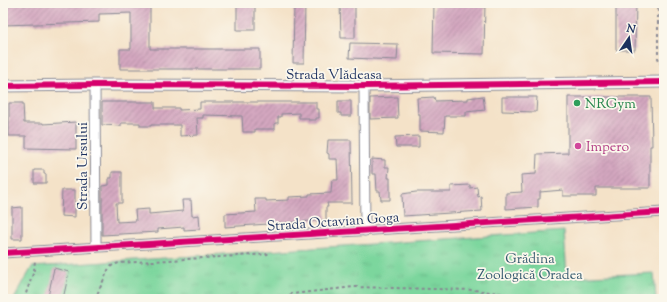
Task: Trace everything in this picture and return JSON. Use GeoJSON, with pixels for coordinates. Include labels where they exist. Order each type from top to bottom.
{"type":"FeatureCollection","features":[{"type":"Feature","properties":{"kind":"street","name":"Strada Vlădeasa"},"geometry":{"type":"LineString","coordinates":[[3,86],[364,86],[664,82]]}},
{"type":"Feature","properties":{"kind":"street","name":"Strada Ursului"},"geometry":{"type":"LineString","coordinates":[[95,85],[96,247]]}},
{"type":"Feature","properties":{"kind":"street"},"geometry":{"type":"LineString","coordinates":[[364,86],[365,231]]}},
{"type":"Feature","properties":{"kind":"street","name":"Strada Octavian Goga"},"geometry":{"type":"LineString","coordinates":[[3,253],[664,212]]}},
{"type":"Feature","properties":{"kind":"path"},"geometry":{"type":"LineString","coordinates":[[658,3],[658,58],[661,64],[664,64]]}},
{"type":"Feature","properties":{"kind":"path"},"geometry":{"type":"LineString","coordinates":[[24,299],[34,271],[36,251]]}},
{"type":"Feature","properties":{"kind":"path"},"geometry":{"type":"LineString","coordinates":[[95,299],[109,268],[113,265],[270,254]]}},
{"type":"Feature","properties":{"kind":"path"},"geometry":{"type":"LineString","coordinates":[[278,299],[292,294],[354,287],[474,290],[545,299]]}},
{"type":"Feature","properties":{"kind":"green space","name":"Grădina Zoologică Oradea"},"geometry":{"type":"Polygon","coordinates":[[[564,231],[567,277],[654,273],[656,299],[14,299],[32,267],[564,231]]]}},
{"type":"Feature","properties":{"kind":"building"},"geometry":{"type":"Polygon","coordinates":[[[3,3],[150,3],[150,49],[260,49],[260,69],[120,69],[120,49],[131,49],[131,13],[99,14],[99,22],[3,25],[3,3]]]}},
{"type":"Feature","properties":{"kind":"building"},"geometry":{"type":"Polygon","coordinates":[[[237,3],[255,3],[255,30],[237,30],[237,3]]]}},
{"type":"Feature","properties":{"kind":"building"},"geometry":{"type":"Polygon","coordinates":[[[294,3],[305,3],[304,63],[293,63],[294,3]]]}},
{"type":"Feature","properties":{"kind":"building"},"geometry":{"type":"Polygon","coordinates":[[[340,3],[355,3],[355,38],[341,38],[340,3]]]}},
{"type":"Feature","properties":{"kind":"building"},"geometry":{"type":"Polygon","coordinates":[[[434,3],[485,3],[484,54],[433,53],[434,3]]]}},
{"type":"Feature","properties":{"kind":"building"},"geometry":{"type":"Polygon","coordinates":[[[616,3],[636,3],[635,50],[616,50],[616,3]]]}},
{"type":"Feature","properties":{"kind":"building"},"geometry":{"type":"Polygon","coordinates":[[[350,43],[398,44],[397,60],[349,58],[350,43]]]}},
{"type":"Feature","properties":{"kind":"building"},"geometry":{"type":"Polygon","coordinates":[[[483,96],[485,110],[466,112],[466,116],[445,116],[444,132],[420,131],[420,114],[418,114],[417,98],[434,97],[435,101],[468,100],[468,98],[483,96]]]}},
{"type":"Feature","properties":{"kind":"building"},"geometry":{"type":"Polygon","coordinates":[[[397,97],[398,118],[370,119],[370,98],[397,97]]]}},
{"type":"Feature","properties":{"kind":"building"},"geometry":{"type":"Polygon","coordinates":[[[502,97],[537,97],[536,112],[502,111],[502,97]]]}},
{"type":"Feature","properties":{"kind":"building"},"geometry":{"type":"Polygon","coordinates":[[[568,97],[651,97],[652,146],[650,146],[650,188],[596,188],[596,196],[563,196],[563,190],[540,192],[538,207],[506,209],[506,193],[522,192],[521,175],[536,174],[537,154],[568,153],[568,97]]]}},
{"type":"Feature","properties":{"kind":"building"},"geometry":{"type":"Polygon","coordinates":[[[338,101],[351,101],[351,116],[341,116],[341,113],[338,113],[338,101]]]}},
{"type":"Feature","properties":{"kind":"building"},"geometry":{"type":"Polygon","coordinates":[[[102,102],[155,102],[155,108],[179,108],[179,110],[200,109],[200,102],[316,102],[316,109],[319,109],[319,118],[316,118],[316,120],[308,120],[308,118],[299,118],[299,113],[281,114],[281,117],[278,117],[278,123],[275,123],[275,129],[255,129],[255,132],[243,132],[242,116],[203,115],[203,118],[197,118],[198,135],[180,136],[180,125],[140,126],[140,123],[121,123],[121,126],[102,125],[102,102]]]}},
{"type":"Feature","properties":{"kind":"building"},"geometry":{"type":"Polygon","coordinates":[[[9,103],[23,103],[24,123],[43,124],[76,122],[76,149],[26,148],[26,136],[9,136],[9,103]]]}},
{"type":"Feature","properties":{"kind":"building"},"geometry":{"type":"Polygon","coordinates":[[[419,136],[419,147],[396,147],[395,137],[419,136]]]}},
{"type":"Feature","properties":{"kind":"building"},"geometry":{"type":"Polygon","coordinates":[[[328,140],[351,140],[352,203],[327,203],[328,207],[326,207],[326,220],[225,227],[225,214],[256,212],[255,199],[266,199],[266,201],[289,200],[289,197],[331,193],[332,180],[338,180],[337,159],[329,159],[329,154],[327,153],[328,140]]]}},
{"type":"Feature","properties":{"kind":"building"},"geometry":{"type":"Polygon","coordinates":[[[372,159],[385,160],[385,167],[389,167],[388,178],[390,178],[390,200],[381,200],[380,191],[377,191],[376,174],[372,174],[372,159]]]}},
{"type":"Feature","properties":{"kind":"building"},"geometry":{"type":"Polygon","coordinates":[[[34,170],[44,170],[44,174],[46,174],[46,183],[34,183],[34,170]]]}},
{"type":"Feature","properties":{"kind":"building"},"geometry":{"type":"Polygon","coordinates":[[[112,172],[122,172],[122,203],[116,203],[117,222],[136,221],[135,210],[149,209],[149,214],[183,211],[182,200],[191,200],[192,216],[199,215],[200,229],[184,230],[184,227],[158,229],[158,232],[102,235],[102,186],[109,185],[109,178],[112,178],[112,172]]]}},
{"type":"Feature","properties":{"kind":"building"},"geometry":{"type":"Polygon","coordinates":[[[470,185],[470,188],[477,187],[478,197],[481,196],[482,211],[403,216],[402,194],[416,192],[451,192],[451,186],[470,185]]]}},
{"type":"Feature","properties":{"kind":"building"},"geometry":{"type":"Polygon","coordinates":[[[62,190],[75,190],[75,217],[61,216],[62,190]]]}},
{"type":"Feature","properties":{"kind":"building"},"geometry":{"type":"Polygon","coordinates":[[[22,207],[22,239],[12,239],[12,208],[22,207]]]}},
{"type":"Feature","properties":{"kind":"building"},"geometry":{"type":"Polygon","coordinates":[[[54,268],[69,272],[63,299],[48,297],[54,268]]]}},
{"type":"Feature","properties":{"kind":"cycle path"},"geometry":{"type":"LineString","coordinates":[[3,86],[364,86],[664,82]]}},
{"type":"Feature","properties":{"kind":"cycle path"},"geometry":{"type":"LineString","coordinates":[[3,253],[664,212]]}},
{"type":"Feature","properties":{"kind":"place","name":"NRGym"},"geometry":{"type":"Point","coordinates":[577,103]}},
{"type":"Feature","properties":{"kind":"place","name":"Impero"},"geometry":{"type":"Point","coordinates":[578,146]}}]}
